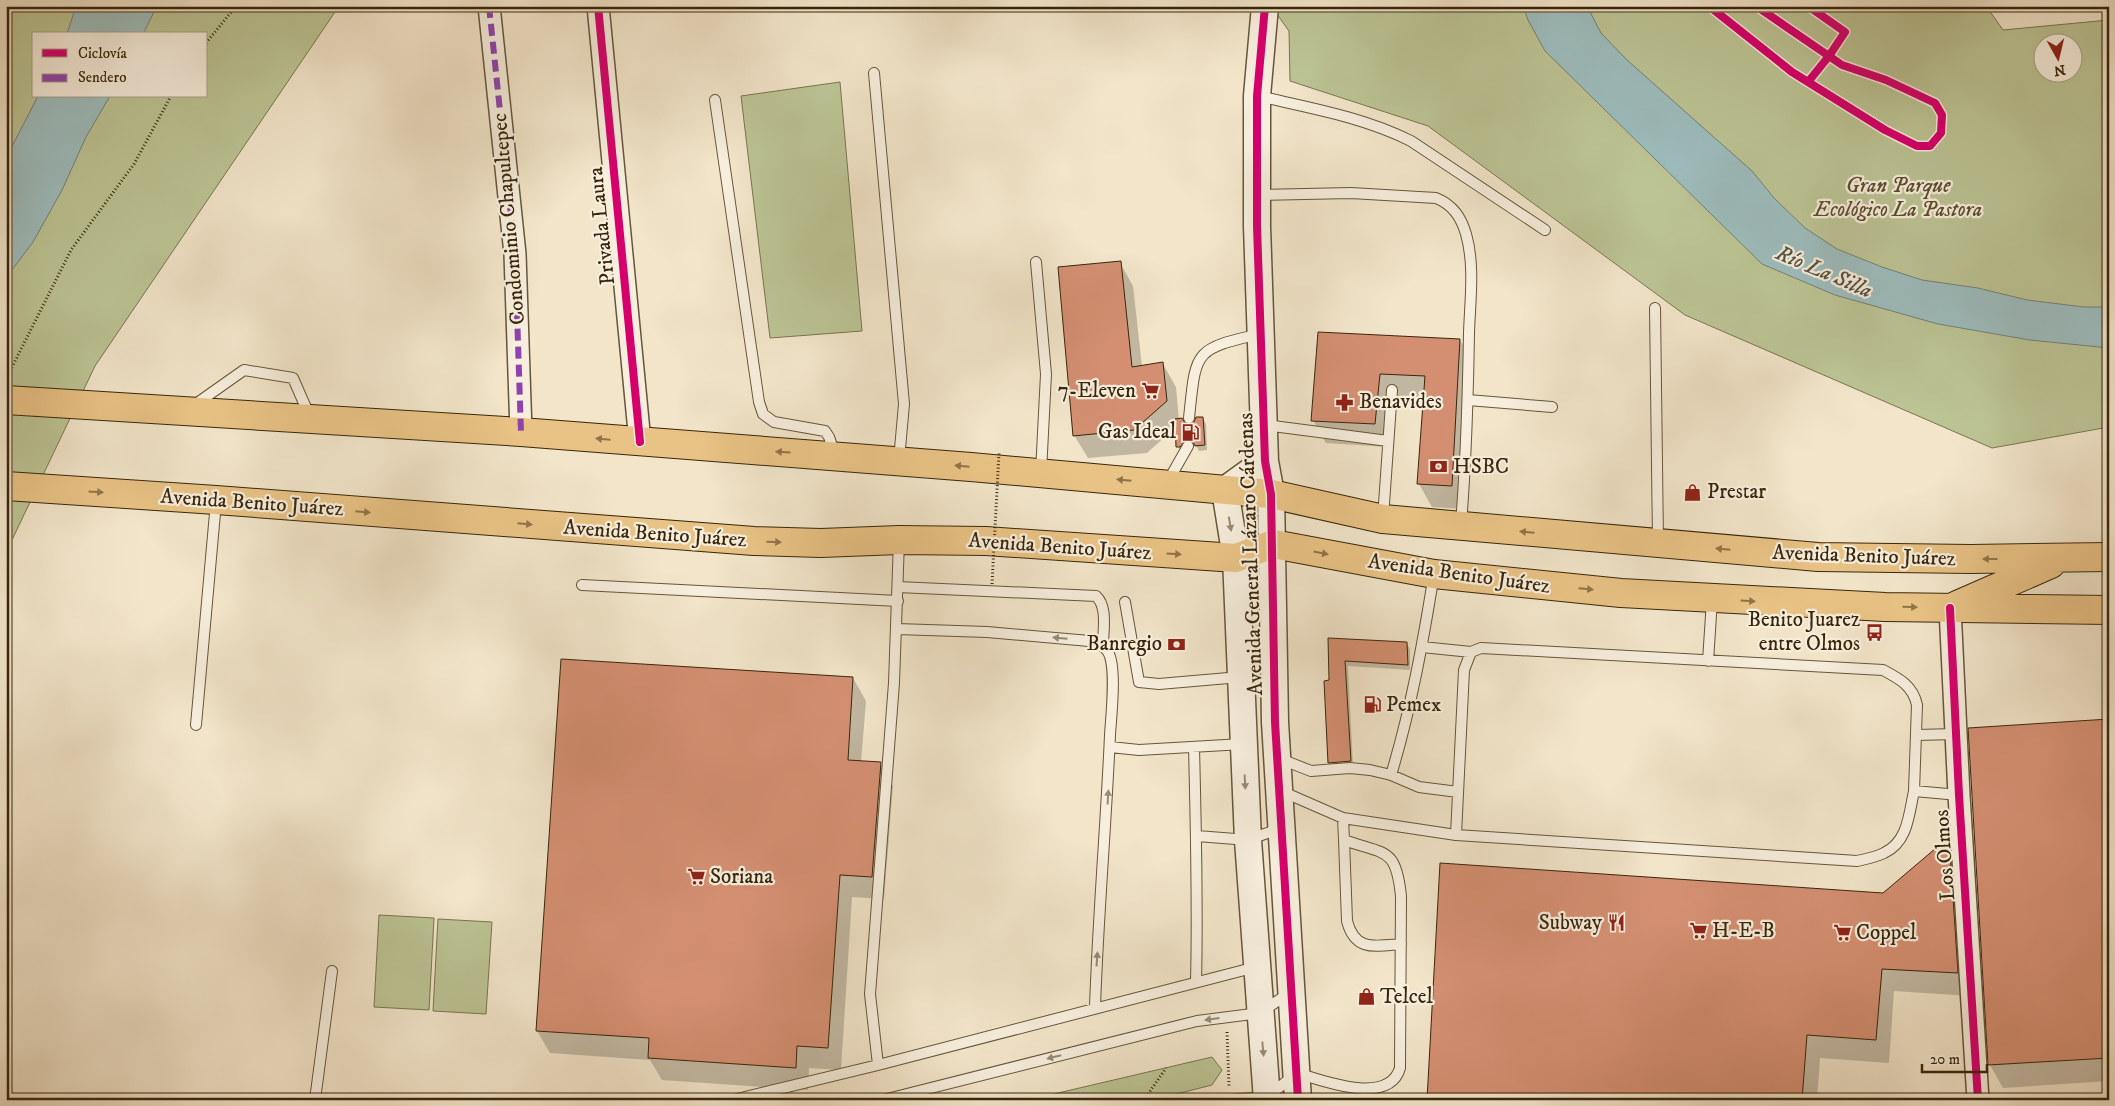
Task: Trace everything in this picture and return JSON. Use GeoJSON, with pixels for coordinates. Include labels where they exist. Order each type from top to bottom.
{"type":"FeatureCollection","features":[{"type":"Feature","properties":{"kind":"main road","name":"Avenida Benito Juárez"},"geometry":{"type":"LineString","coordinates":[[19,400],[521,432],[1041,473],[1271,494],[1382,519],[1818,556],[2109,558]]}},
{"type":"Feature","properties":{"kind":"main road","name":"Avenida Benito Juárez"},"geometry":{"type":"LineString","coordinates":[[6,486],[754,541],[821,543],[899,540],[986,541],[1236,558],[1273,544],[1434,574],[1612,592],[1712,599],[1950,608],[2109,610]]}},
{"type":"Feature","properties":{"kind":"main road"},"geometry":{"type":"LineString","coordinates":[[1950,608],[2066,558]]}},
{"type":"Feature","properties":{"kind":"street","name":"Condominio Chapultepec"},"geometry":{"type":"LineString","coordinates":[[489,6],[516,254],[521,432]]}},
{"type":"Feature","properties":{"kind":"street","name":"Privada Laura"},"geometry":{"type":"LineString","coordinates":[[598,6],[640,442]]}},
{"type":"Feature","properties":{"kind":"street","name":"Avenida General Lázaro Cárdenas"},"geometry":{"type":"LineString","coordinates":[[1265,6],[1257,96],[1260,334],[1265,461],[1271,494],[1273,544],[1275,722],[1278,789],[1298,1100]]}},
{"type":"Feature","properties":{"kind":"street","name":"Avenida General Lázaro Cárdenas"},"geometry":{"type":"LineString","coordinates":[[1256,1099],[1260,1013],[1248,840],[1236,558],[1225,490],[1265,461]]}},
{"type":"Feature","properties":{"kind":"street","name":"Los Olmos"},"geometry":{"type":"LineString","coordinates":[[1950,608],[1959,795],[1978,1100]]}},
{"type":"Feature","properties":{"kind":"lane"},"geometry":{"type":"LineString","coordinates":[[874,73],[904,404],[899,461]]}},
{"type":"Feature","properties":{"kind":"lane"},"geometry":{"type":"LineString","coordinates":[[1257,96],[1338,115],[1387,129],[1411,141],[1545,230]]}},
{"type":"Feature","properties":{"kind":"lane"},"geometry":{"type":"LineString","coordinates":[[715,100],[758,402],[764,414],[774,422],[825,431],[832,446],[822,455]]}},
{"type":"Feature","properties":{"kind":"lane"},"geometry":{"type":"LineString","coordinates":[[1257,194],[1388,194],[1436,198],[1448,203],[1461,220],[1469,247],[1470,283],[1468,400],[1461,526]]}},
{"type":"Feature","properties":{"kind":"lane"},"geometry":{"type":"LineString","coordinates":[[1036,262],[1046,374],[1041,473]]}},
{"type":"Feature","properties":{"kind":"lane"},"geometry":{"type":"LineString","coordinates":[[1654,308],[1658,543]]}},
{"type":"Feature","properties":{"kind":"lane"},"geometry":{"type":"LineString","coordinates":[[1189,418],[1193,378],[1198,360],[1206,350],[1216,344],[1260,334]]}},
{"type":"Feature","properties":{"kind":"lane"},"geometry":{"type":"LineString","coordinates":[[185,411],[244,370],[293,378],[310,418]]}},
{"type":"Feature","properties":{"kind":"lane"},"geometry":{"type":"LineString","coordinates":[[1382,519],[1392,390]]}},
{"type":"Feature","properties":{"kind":"lane"},"geometry":{"type":"LineString","coordinates":[[1468,400],[1552,407]]}},
{"type":"Feature","properties":{"kind":"lane"},"geometry":{"type":"LineString","coordinates":[[1264,425],[1388,441]]}},
{"type":"Feature","properties":{"kind":"lane"},"geometry":{"type":"LineString","coordinates":[[1167,484],[1188,446]]}},
{"type":"Feature","properties":{"kind":"lane"},"geometry":{"type":"LineString","coordinates":[[196,725],[216,500]]}},
{"type":"Feature","properties":{"kind":"lane"},"geometry":{"type":"LineString","coordinates":[[878,1065],[870,994],[897,629],[899,540]]}},
{"type":"Feature","properties":{"kind":"lane"},"geometry":{"type":"LineString","coordinates":[[1391,775],[1406,726],[1434,574]]}},
{"type":"Feature","properties":{"kind":"lane"},"geometry":{"type":"LineString","coordinates":[[582,585],[898,601]]}},
{"type":"Feature","properties":{"kind":"lane"},"geometry":{"type":"LineString","coordinates":[[898,587],[1096,596],[1102,601],[1103,646]]}},
{"type":"Feature","properties":{"kind":"lane"},"geometry":{"type":"LineString","coordinates":[[1708,661],[1712,599]]}},
{"type":"Feature","properties":{"kind":"lane"},"geometry":{"type":"LineString","coordinates":[[1125,602],[1138,682],[1159,684],[1241,677]]}},
{"type":"Feature","properties":{"kind":"lane"},"geometry":{"type":"LineString","coordinates":[[897,629],[987,632],[1078,640],[1103,646],[1109,653],[1112,666],[1110,747],[1095,1007]]}},
{"type":"Feature","properties":{"kind":"lane"},"geometry":{"type":"LineString","coordinates":[[1278,789],[1343,818],[1456,835],[1857,861],[1884,853],[1897,844],[1905,834],[1914,791],[1917,705],[1914,694],[1902,680],[1883,670],[1481,648],[1471,652],[1422,647]]}},
{"type":"Feature","properties":{"kind":"lane"},"geometry":{"type":"LineString","coordinates":[[1456,835],[1464,670],[1471,652]]}},
{"type":"Feature","properties":{"kind":"lane"},"geometry":{"type":"LineString","coordinates":[[1916,736],[1956,734]]}},
{"type":"Feature","properties":{"kind":"lane"},"geometry":{"type":"LineString","coordinates":[[1110,747],[1139,750],[1243,744]]}},
{"type":"Feature","properties":{"kind":"lane"},"geometry":{"type":"LineString","coordinates":[[1194,748],[1198,930],[1196,982]]}},
{"type":"Feature","properties":{"kind":"lane"},"geometry":{"type":"LineString","coordinates":[[1277,757],[1311,771],[1350,768],[1370,770],[1391,775],[1419,787],[1458,792]]}},
{"type":"Feature","properties":{"kind":"lane"},"geometry":{"type":"LineString","coordinates":[[1914,791],[1959,795]]}},
{"type":"Feature","properties":{"kind":"lane"},"geometry":{"type":"LineString","coordinates":[[1343,818],[1347,921],[1350,933],[1356,939],[1368,945],[1401,944]]}},
{"type":"Feature","properties":{"kind":"lane"},"geometry":{"type":"LineString","coordinates":[[1197,836],[1248,840],[1281,828]]}},
{"type":"Feature","properties":{"kind":"lane"},"geometry":{"type":"LineString","coordinates":[[1228,1100],[1256,1099],[1297,1073],[1350,1090],[1373,1089],[1386,1086],[1394,1081],[1400,1068],[1401,896],[1396,864],[1384,853],[1344,840]]}},
{"type":"Feature","properties":{"kind":"lane"},"geometry":{"type":"LineString","coordinates":[[733,1100],[878,1065],[1095,1007],[1256,967]]}},
{"type":"Feature","properties":{"kind":"lane"},"geometry":{"type":"LineString","coordinates":[[315,1100],[332,971]]}},
{"type":"Feature","properties":{"kind":"lane"},"geometry":{"type":"LineString","coordinates":[[883,1100],[1197,1021],[1260,1013],[1292,992]]}},
{"type":"Feature","properties":{"kind":"path"},"geometry":{"type":"LineString","coordinates":[[208,41],[236,6]]}},
{"type":"Feature","properties":{"kind":"path"},"geometry":{"type":"LineString","coordinates":[[6,378],[71,250],[134,164],[170,98]]}},
{"type":"Feature","properties":{"kind":"path"},"geometry":{"type":"LineString","coordinates":[[992,584],[999,453]]}},
{"type":"Feature","properties":{"kind":"path"},"geometry":{"type":"LineString","coordinates":[[1227,1017],[1228,1100]]}},
{"type":"Feature","properties":{"kind":"path"},"geometry":{"type":"LineString","coordinates":[[1144,1100],[1166,1068]]}},
{"type":"Feature","properties":{"kind":"green space"},"geometry":{"type":"Polygon","coordinates":[[[6,6],[339,6],[95,366],[11,542],[6,606],[6,6]]]}},
{"type":"Feature","properties":{"kind":"green space","name":"Gran Parque Ecológico La Pastora"},"geometry":{"type":"Polygon","coordinates":[[[1271,6],[1986,6],[2003,30],[2109,20],[2109,427],[1992,448],[1685,315],[1428,126],[1290,81],[1289,31],[1271,6]]]}},
{"type":"Feature","properties":{"kind":"green space"},"geometry":{"type":"Polygon","coordinates":[[[840,82],[862,331],[770,338],[741,96],[840,82]]]}},
{"type":"Feature","properties":{"kind":"green space"},"geometry":{"type":"Polygon","coordinates":[[[379,915],[434,918],[429,1010],[374,1007],[379,915]]]}},
{"type":"Feature","properties":{"kind":"green space"},"geometry":{"type":"Polygon","coordinates":[[[438,919],[492,922],[486,1014],[433,1011],[438,919]]]}},
{"type":"Feature","properties":{"kind":"green space"},"geometry":{"type":"Polygon","coordinates":[[[1212,1057],[1222,1070],[1212,1085],[1153,1100],[1028,1100],[1212,1057]]]}},
{"type":"Feature","properties":{"kind":"water"},"geometry":{"type":"Polygon","coordinates":[[[76,6],[157,6],[144,32],[68,32],[76,6]]]}},
{"type":"Feature","properties":{"kind":"water","name":"Río La Silla"},"geometry":{"type":"Polygon","coordinates":[[[1523,6],[1587,6],[1601,33],[1627,60],[1752,171],[1774,198],[1805,228],[1837,249],[1922,280],[1978,288],[2027,300],[2084,307],[2109,307],[2109,348],[2030,340],[1938,324],[1835,295],[1762,264],[1545,51],[1528,20],[1523,6]]]}},
{"type":"Feature","properties":{"kind":"water"},"geometry":{"type":"Polygon","coordinates":[[[37,98],[109,98],[86,137],[62,190],[33,242],[6,278],[6,158],[37,98]]]}},
{"type":"Feature","properties":{"kind":"building"},"geometry":{"type":"Polygon","coordinates":[[[1121,261],[1132,367],[1163,362],[1167,401],[1134,430],[1073,436],[1058,267],[1121,261]]]}},
{"type":"Feature","properties":{"kind":"building"},"geometry":{"type":"Polygon","coordinates":[[[1318,332],[1460,339],[1452,486],[1417,484],[1425,376],[1380,374],[1375,424],[1311,421],[1318,332]]]}},
{"type":"Feature","properties":{"kind":"building","name":"Gas Ideal"},"geometry":{"type":"Polygon","coordinates":[[[1196,417],[1203,417],[1205,445],[1195,446],[1192,440],[1187,439],[1180,447],[1176,447],[1175,419],[1182,418],[1189,425],[1194,422],[1196,417]]]}},
{"type":"Feature","properties":{"kind":"building"},"geometry":{"type":"Polygon","coordinates":[[[1328,638],[1407,642],[1408,665],[1345,661],[1351,761],[1328,763],[1324,681],[1329,680],[1328,638]]]}},
{"type":"Feature","properties":{"kind":"building"},"geometry":{"type":"Polygon","coordinates":[[[561,659],[853,677],[848,760],[881,762],[872,877],[840,875],[828,1048],[797,1046],[796,1068],[648,1058],[649,1038],[536,1031],[561,659]]]}},
{"type":"Feature","properties":{"kind":"building"},"geometry":{"type":"Polygon","coordinates":[[[2109,719],[2109,1058],[1988,1065],[1968,728],[2109,719]]]}},
{"type":"Feature","properties":{"kind":"building","name":"H-E-B"},"geometry":{"type":"Polygon","coordinates":[[[1949,837],[1958,973],[1882,969],[1876,1040],[1807,1035],[1802,1100],[1427,1100],[1440,863],[1883,893],[1949,837]]]}},
{"type":"Feature","properties":{"kind":"marked path"},"geometry":{"type":"LineString","coordinates":[[489,6],[515,254],[521,432]]}},
{"type":"Feature","properties":{"kind":"cycle path"},"geometry":{"type":"LineString","coordinates":[[598,6],[640,442]]}},
{"type":"Feature","properties":{"kind":"cycle path"},"geometry":{"type":"LineString","coordinates":[[1265,6],[1257,96],[1257,226],[1265,461],[1271,494],[1275,722],[1298,1100]]}},
{"type":"Feature","properties":{"kind":"cycle path"},"geometry":{"type":"LineString","coordinates":[[1709,6],[1792,72],[1885,130],[1917,146],[1930,146],[1941,133],[1942,115],[1935,103],[1886,80],[1842,65],[1756,6]]}},
{"type":"Feature","properties":{"kind":"cycle path"},"geometry":{"type":"LineString","coordinates":[[1808,6],[1845,32],[1808,82]]}},
{"type":"Feature","properties":{"kind":"cycle path"},"geometry":{"type":"LineString","coordinates":[[1950,608],[1959,795],[1978,1100]]}},
{"type":"Feature","properties":{"kind":"place","name":"7-Eleven"},"geometry":{"type":"Point","coordinates":[1150,391]}},
{"type":"Feature","properties":{"kind":"place","name":"Benavides"},"geometry":{"type":"Point","coordinates":[1345,402]}},
{"type":"Feature","properties":{"kind":"place","name":"Gas Ideal"},"geometry":{"type":"Point","coordinates":[1190,432]}},
{"type":"Feature","properties":{"kind":"place","name":"HSBC"},"geometry":{"type":"Point","coordinates":[1439,467]}},
{"type":"Feature","properties":{"kind":"place","name":"Prestar"},"geometry":{"type":"Point","coordinates":[1693,492]}},
{"type":"Feature","properties":{"kind":"place","name":"Benito Juarez entre Olmos"},"geometry":{"type":"Point","coordinates":[1874,632]}},
{"type":"Feature","properties":{"kind":"place","name":"Banregio"},"geometry":{"type":"Point","coordinates":[1176,644]}},
{"type":"Feature","properties":{"kind":"place","name":"Pemex"},"geometry":{"type":"Point","coordinates":[1372,705]}},
{"type":"Feature","properties":{"kind":"place","name":"Soriana"},"geometry":{"type":"Point","coordinates":[696,877]}},
{"type":"Feature","properties":{"kind":"place","name":"Subway"},"geometry":{"type":"Point","coordinates":[1616,923]}},
{"type":"Feature","properties":{"kind":"place","name":"H-E-B"},"geometry":{"type":"Point","coordinates":[1698,931]}},
{"type":"Feature","properties":{"kind":"place","name":"Coppel"},"geometry":{"type":"Point","coordinates":[1842,933]}},
{"type":"Feature","properties":{"kind":"place","name":"Telcel"},"geometry":{"type":"Point","coordinates":[1366,997]}}]}
